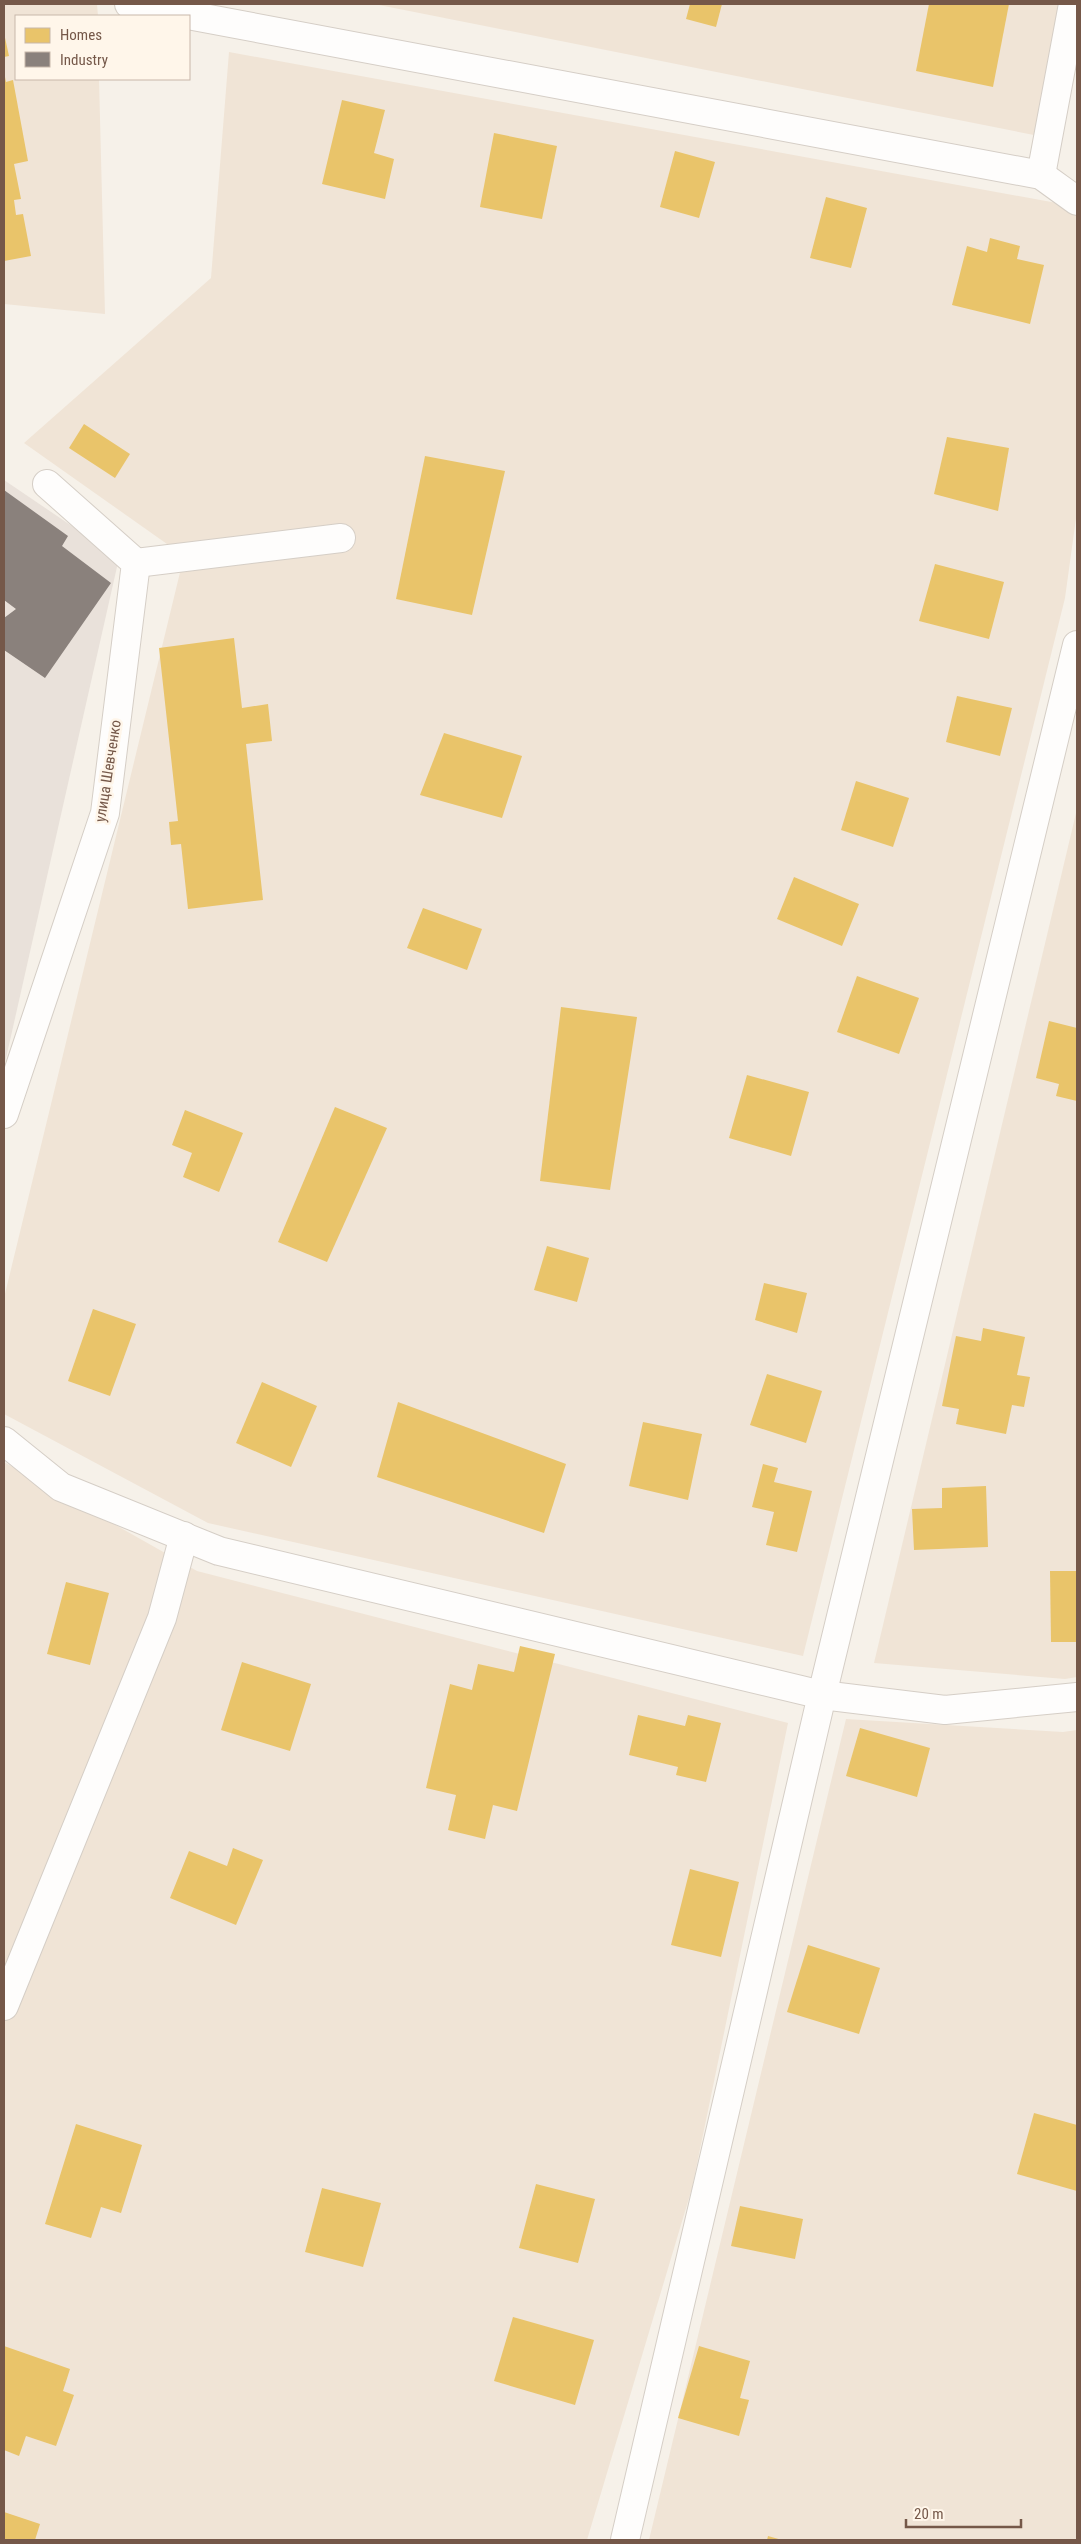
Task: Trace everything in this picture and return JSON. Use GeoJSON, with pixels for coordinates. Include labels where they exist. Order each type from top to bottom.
{"type":"FeatureCollection","features":[{"type":"Feature","properties":{"kind":"street"},"geometry":{"type":"LineString","coordinates":[[129,4],[188,15]]}},
{"type":"Feature","properties":{"kind":"street"},"geometry":{"type":"LineString","coordinates":[[1041,175],[1073,4]]}},
{"type":"Feature","properties":{"kind":"street"},"geometry":{"type":"LineString","coordinates":[[190,15],[1041,175],[1077,201]]}},
{"type":"Feature","properties":{"kind":"street"},"geometry":{"type":"LineString","coordinates":[[47,484],[136,563],[341,538]]}},
{"type":"Feature","properties":{"kind":"street","name":"улица Шевченко"},"geometry":{"type":"LineString","coordinates":[[4,1114],[104,813],[136,563]]}},
{"type":"Feature","properties":{"kind":"street"},"geometry":{"type":"LineString","coordinates":[[625,2540],[822,1695],[1077,645]]}},
{"type":"Feature","properties":{"kind":"street"},"geometry":{"type":"LineString","coordinates":[[4,1441],[61,1487],[219,1551],[822,1695],[946,1710],[1077,1697]]}},
{"type":"Feature","properties":{"kind":"street"},"geometry":{"type":"LineString","coordinates":[[4,2006],[162,1618],[184,1536]]}},
{"type":"Feature","properties":{"kind":"shaded area"},"geometry":{"type":"Polygon","coordinates":[[[4,4],[97,4],[98,15],[15,15],[15,80],[99,80],[105,314],[4,304],[4,4]]]}},
{"type":"Feature","properties":{"kind":"shaded area"},"geometry":{"type":"Polygon","coordinates":[[[374,4],[1061,4],[1039,136],[374,4]]]}},
{"type":"Feature","properties":{"kind":"shaded area"},"geometry":{"type":"Polygon","coordinates":[[[229,52],[1073,206],[1077,213],[1077,511],[1065,598],[803,1656],[208,1523],[4,1414],[4,1298],[184,556],[24,443],[211,278],[229,52]]]}},
{"type":"Feature","properties":{"kind":"shaded area"},"geometry":{"type":"Polygon","coordinates":[[[4,480],[119,558],[4,1067],[4,480]]]}},
{"type":"Feature","properties":{"kind":"shaded area"},"geometry":{"type":"Polygon","coordinates":[[[1077,809],[1077,1677],[1065,1679],[874,1663],[1077,809]]]}},
{"type":"Feature","properties":{"kind":"shaded area"},"geometry":{"type":"Polygon","coordinates":[[[4,1462],[197,1571],[788,1723],[692,2188],[587,2540],[4,2540],[4,1462]]]}},
{"type":"Feature","properties":{"kind":"shaded area"},"geometry":{"type":"Polygon","coordinates":[[[846,1719],[1063,1732],[1077,1730],[1077,2540],[649,2540],[846,1719]]]}},
{"type":"Feature","properties":{"kind":"building: Homes"},"geometry":{"type":"Polygon","coordinates":[[[690,4],[722,4],[716,27],[686,19],[690,4]]]}},
{"type":"Feature","properties":{"kind":"building: Homes"},"geometry":{"type":"Polygon","coordinates":[[[929,4],[1009,4],[993,87],[916,71],[929,4]]]}},
{"type":"Feature","properties":{"kind":"building: Homes"},"geometry":{"type":"Polygon","coordinates":[[[4,33],[9,56],[4,57],[4,33]]]}},
{"type":"Feature","properties":{"kind":"building: Homes"},"geometry":{"type":"Polygon","coordinates":[[[4,72],[6,82],[13,80],[28,161],[14,164],[21,199],[14,200],[16,215],[23,214],[31,256],[4,261],[4,72]]]}},
{"type":"Feature","properties":{"kind":"building: Homes"},"geometry":{"type":"Polygon","coordinates":[[[342,100],[385,110],[374,153],[394,159],[385,199],[322,184],[342,100]]]}},
{"type":"Feature","properties":{"kind":"building: Homes"},"geometry":{"type":"Polygon","coordinates":[[[494,133],[557,146],[542,219],[480,207],[494,133]]]}},
{"type":"Feature","properties":{"kind":"building: Homes"},"geometry":{"type":"Polygon","coordinates":[[[675,151],[715,162],[699,218],[660,207],[675,151]]]}},
{"type":"Feature","properties":{"kind":"building: Homes"},"geometry":{"type":"Polygon","coordinates":[[[826,197],[867,208],[851,268],[810,258],[826,197]]]}},
{"type":"Feature","properties":{"kind":"building: Homes"},"geometry":{"type":"Polygon","coordinates":[[[990,238],[1020,246],[1017,259],[1044,265],[1030,324],[952,305],[967,246],[987,252],[990,238]]]}},
{"type":"Feature","properties":{"kind":"building: Homes"},"geometry":{"type":"Polygon","coordinates":[[[84,424],[130,454],[115,478],[69,448],[84,424]]]}},
{"type":"Feature","properties":{"kind":"building: Homes"},"geometry":{"type":"Polygon","coordinates":[[[947,437],[1009,448],[998,511],[934,494],[947,437]]]}},
{"type":"Feature","properties":{"kind":"building: Homes"},"geometry":{"type":"Polygon","coordinates":[[[425,456],[505,471],[472,615],[396,599],[425,456]]]}},
{"type":"Feature","properties":{"kind":"building: Homes"},"geometry":{"type":"Polygon","coordinates":[[[935,564],[1004,582],[989,639],[919,621],[935,564]]]}},
{"type":"Feature","properties":{"kind":"building: Homes"},"geometry":{"type":"Polygon","coordinates":[[[234,638],[242,708],[268,704],[272,741],[246,744],[263,900],[188,909],[181,844],[171,845],[169,822],[178,821],[159,648],[234,638]]]}},
{"type":"Feature","properties":{"kind":"building: Homes"},"geometry":{"type":"Polygon","coordinates":[[[957,696],[1012,708],[1000,756],[946,742],[957,696]]]}},
{"type":"Feature","properties":{"kind":"building: Homes"},"geometry":{"type":"Polygon","coordinates":[[[444,733],[522,756],[502,818],[420,795],[444,733]]]}},
{"type":"Feature","properties":{"kind":"building: Homes"},"geometry":{"type":"Polygon","coordinates":[[[856,781],[909,798],[893,847],[841,830],[856,781]]]}},
{"type":"Feature","properties":{"kind":"building: Homes"},"geometry":{"type":"Polygon","coordinates":[[[794,877],[859,904],[842,946],[777,919],[794,877]]]}},
{"type":"Feature","properties":{"kind":"building: Homes"},"geometry":{"type":"Polygon","coordinates":[[[423,908],[482,929],[467,970],[407,948],[423,908]]]}},
{"type":"Feature","properties":{"kind":"building: Homes"},"geometry":{"type":"Polygon","coordinates":[[[857,976],[919,998],[899,1054],[837,1032],[857,976]]]}},
{"type":"Feature","properties":{"kind":"building: Homes"},"geometry":{"type":"Polygon","coordinates":[[[561,1007],[637,1017],[610,1190],[540,1181],[561,1007]]]}},
{"type":"Feature","properties":{"kind":"building: Homes"},"geometry":{"type":"Polygon","coordinates":[[[1049,1021],[1077,1028],[1077,1101],[1056,1096],[1059,1084],[1036,1078],[1049,1021]]]}},
{"type":"Feature","properties":{"kind":"building: Homes"},"geometry":{"type":"Polygon","coordinates":[[[747,1075],[809,1092],[791,1156],[729,1138],[747,1075]]]}},
{"type":"Feature","properties":{"kind":"building: Homes"},"geometry":{"type":"Polygon","coordinates":[[[335,1107],[387,1128],[327,1262],[278,1242],[335,1107]]]}},
{"type":"Feature","properties":{"kind":"building: Homes"},"geometry":{"type":"Polygon","coordinates":[[[185,1110],[243,1133],[219,1192],[183,1177],[192,1153],[172,1145],[185,1110]]]}},
{"type":"Feature","properties":{"kind":"building: Homes"},"geometry":{"type":"Polygon","coordinates":[[[547,1246],[589,1258],[577,1302],[534,1290],[547,1246]]]}},
{"type":"Feature","properties":{"kind":"building: Homes"},"geometry":{"type":"Polygon","coordinates":[[[764,1283],[807,1293],[797,1333],[755,1320],[764,1283]]]}},
{"type":"Feature","properties":{"kind":"building: Homes"},"geometry":{"type":"Polygon","coordinates":[[[93,1309],[136,1324],[110,1396],[68,1381],[93,1309]]]}},
{"type":"Feature","properties":{"kind":"building: Homes"},"geometry":{"type":"Polygon","coordinates":[[[983,1328],[1025,1337],[1017,1375],[1030,1377],[1024,1407],[1012,1405],[1006,1434],[956,1424],[959,1409],[942,1406],[956,1336],[981,1341],[983,1328]]]}},
{"type":"Feature","properties":{"kind":"building: Homes"},"geometry":{"type":"Polygon","coordinates":[[[767,1374],[822,1391],[806,1443],[750,1425],[767,1374]]]}},
{"type":"Feature","properties":{"kind":"building: Homes"},"geometry":{"type":"Polygon","coordinates":[[[262,1382],[317,1406],[291,1467],[236,1443],[262,1382]]]}},
{"type":"Feature","properties":{"kind":"building: Homes"},"geometry":{"type":"Polygon","coordinates":[[[398,1402],[566,1464],[544,1533],[377,1477],[398,1402]]]}},
{"type":"Feature","properties":{"kind":"building: Homes"},"geometry":{"type":"Polygon","coordinates":[[[643,1422],[702,1434],[688,1500],[629,1486],[643,1422]]]}},
{"type":"Feature","properties":{"kind":"building: Homes"},"geometry":{"type":"Polygon","coordinates":[[[763,1464],[778,1468],[774,1482],[812,1491],[797,1552],[766,1545],[774,1512],[752,1507],[763,1464]]]}},
{"type":"Feature","properties":{"kind":"building: Homes"},"geometry":{"type":"Polygon","coordinates":[[[986,1486],[988,1547],[914,1550],[912,1509],[942,1508],[942,1488],[986,1486]]]}},
{"type":"Feature","properties":{"kind":"building: Homes"},"geometry":{"type":"Polygon","coordinates":[[[1050,1571],[1077,1571],[1077,1642],[1051,1642],[1050,1571]]]}},
{"type":"Feature","properties":{"kind":"building: Homes"},"geometry":{"type":"Polygon","coordinates":[[[66,1582],[109,1593],[90,1665],[47,1654],[66,1582]]]}},
{"type":"Feature","properties":{"kind":"building: Homes"},"geometry":{"type":"Polygon","coordinates":[[[520,1646],[555,1654],[517,1811],[493,1805],[485,1839],[448,1830],[456,1795],[426,1788],[450,1684],[472,1690],[478,1664],[514,1672],[520,1646]]]}},
{"type":"Feature","properties":{"kind":"building: Homes"},"geometry":{"type":"Polygon","coordinates":[[[242,1662],[311,1684],[290,1751],[221,1730],[242,1662]]]}},
{"type":"Feature","properties":{"kind":"building: Homes"},"geometry":{"type":"Polygon","coordinates":[[[638,1715],[685,1726],[688,1715],[721,1723],[706,1782],[676,1775],[678,1767],[629,1755],[638,1715]]]}},
{"type":"Feature","properties":{"kind":"building: Homes"},"geometry":{"type":"Polygon","coordinates":[[[860,1728],[930,1748],[917,1797],[846,1776],[860,1728]]]}},
{"type":"Feature","properties":{"kind":"building: Homes"},"geometry":{"type":"Polygon","coordinates":[[[233,1848],[263,1860],[236,1925],[170,1898],[189,1851],[227,1866],[233,1848]]]}},
{"type":"Feature","properties":{"kind":"building: Homes"},"geometry":{"type":"Polygon","coordinates":[[[690,1869],[739,1882],[721,1957],[671,1945],[690,1869]]]}},
{"type":"Feature","properties":{"kind":"building: Homes"},"geometry":{"type":"Polygon","coordinates":[[[808,1945],[880,1968],[859,2034],[787,2012],[808,1945]]]}},
{"type":"Feature","properties":{"kind":"building: Homes"},"geometry":{"type":"Polygon","coordinates":[[[1034,2113],[1077,2125],[1077,2191],[1017,2174],[1034,2113]]]}},
{"type":"Feature","properties":{"kind":"building: Homes"},"geometry":{"type":"Polygon","coordinates":[[[76,2124],[142,2145],[121,2213],[101,2207],[91,2238],[45,2224],[76,2124]]]}},
{"type":"Feature","properties":{"kind":"building: Homes"},"geometry":{"type":"Polygon","coordinates":[[[536,2184],[595,2199],[578,2263],[519,2248],[536,2184]]]}},
{"type":"Feature","properties":{"kind":"building: Homes"},"geometry":{"type":"Polygon","coordinates":[[[322,2188],[381,2203],[363,2267],[305,2252],[322,2188]]]}},
{"type":"Feature","properties":{"kind":"building: Homes"},"geometry":{"type":"Polygon","coordinates":[[[740,2206],[803,2219],[795,2259],[731,2246],[740,2206]]]}},
{"type":"Feature","properties":{"kind":"building: Homes"},"geometry":{"type":"Polygon","coordinates":[[[513,2317],[594,2340],[575,2405],[494,2381],[513,2317]]]}},
{"type":"Feature","properties":{"kind":"building: Homes"},"geometry":{"type":"Polygon","coordinates":[[[4,2346],[70,2369],[63,2391],[74,2395],[56,2446],[26,2436],[19,2456],[4,2450],[4,2346]]]}},
{"type":"Feature","properties":{"kind":"building: Homes"},"geometry":{"type":"Polygon","coordinates":[[[699,2346],[750,2361],[740,2398],[749,2400],[739,2436],[678,2418],[699,2346]]]}},
{"type":"Feature","properties":{"kind":"building: Homes"},"geometry":{"type":"Polygon","coordinates":[[[4,2512],[40,2524],[35,2540],[4,2540],[4,2512]]]}},
{"type":"Feature","properties":{"kind":"building: Homes"},"geometry":{"type":"Polygon","coordinates":[[[768,2536],[782,2540],[767,2540],[768,2536]]]}},
{"type":"Feature","properties":{"kind":"building: Industry"},"geometry":{"type":"Polygon","coordinates":[[[4,490],[68,536],[62,546],[111,583],[45,678],[4,650],[4,618],[16,609],[4,600],[4,490]]]}}]}
